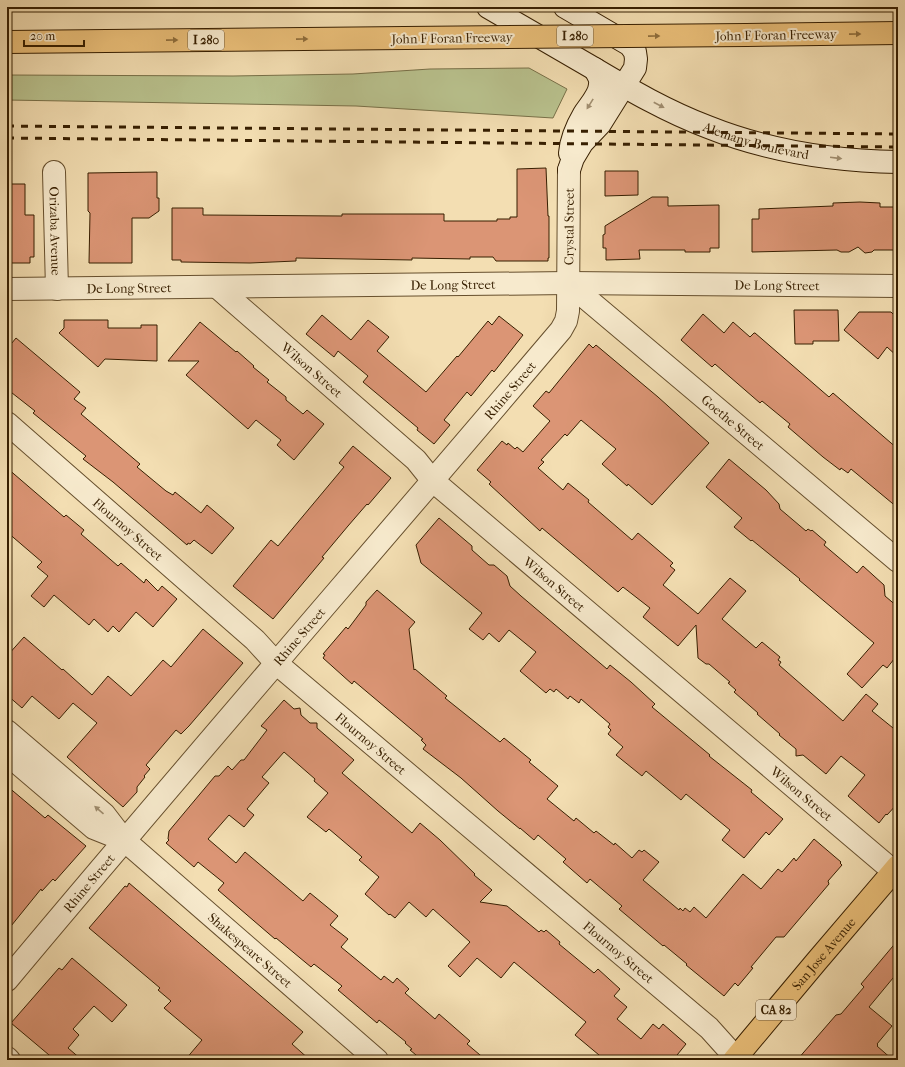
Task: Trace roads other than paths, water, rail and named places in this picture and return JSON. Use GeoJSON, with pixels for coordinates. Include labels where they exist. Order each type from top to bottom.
{"type":"FeatureCollection","features":[{"type":"Feature","properties":{"kind":"main road","name":"John F Foran Freeway"},"geometry":{"type":"LineString","coordinates":[[7,42],[898,33]]}},
{"type":"Feature","properties":{"kind":"main road","name":"San Jose Avenue"},"geometry":{"type":"LineString","coordinates":[[736,1059],[816,962],[897,871]]}},
{"type":"Feature","properties":{"kind":"street","name":"Alemany Boulevard"},"geometry":{"type":"LineString","coordinates":[[488,7],[624,86],[672,112],[709,128],[752,142],[803,154],[898,162]]}},
{"type":"Feature","properties":{"kind":"street"},"geometry":{"type":"LineString","coordinates":[[565,7],[630,45],[635,52],[636,59],[635,68],[600,124],[582,143],[573,158],[569,170]]}},
{"type":"Feature","properties":{"kind":"street","name":"Crystal Street"},"geometry":{"type":"LineString","coordinates":[[568,283],[570,147],[582,117],[598,93],[600,84],[599,77],[595,69]]}},
{"type":"Feature","properties":{"kind":"street","name":"Orizaba Avenue"},"geometry":{"type":"LineString","coordinates":[[54,172],[57,289]]}},
{"type":"Feature","properties":{"kind":"street","name":"De Long Street"},"geometry":{"type":"LineString","coordinates":[[7,290],[568,283],[898,286]]}},
{"type":"Feature","properties":{"kind":"street","name":"Rhine Street"},"geometry":{"type":"LineString","coordinates":[[7,980],[124,840],[561,330],[566,321],[568,311],[568,283]]}},
{"type":"Feature","properties":{"kind":"street","name":"Goethe Street"},"geometry":{"type":"LineString","coordinates":[[568,283],[898,561]]}},
{"type":"Feature","properties":{"kind":"street","name":"Wilson Street"},"geometry":{"type":"LineString","coordinates":[[217,287],[416,460],[432,480],[897,871]]}},
{"type":"Feature","properties":{"kind":"street","name":"Flournoy Street"},"geometry":{"type":"LineString","coordinates":[[7,423],[254,640],[276,663],[709,1028],[736,1059]]}},
{"type":"Feature","properties":{"kind":"street","name":"Shakespeare Street"},"geometry":{"type":"LineString","coordinates":[[7,731],[104,814],[124,840],[377,1060]]}},
{"type":"Feature","properties":{"kind":"street","name":"Shakespeare Street"},"geometry":{"type":"LineString","coordinates":[[7,754],[94,828],[124,840]]}},
{"type":"Feature","properties":{"kind":"railway"},"geometry":{"type":"LineString","coordinates":[[7,126],[898,134]]}},
{"type":"Feature","properties":{"kind":"railway"},"geometry":{"type":"LineString","coordinates":[[7,138],[898,147]]}}]}
